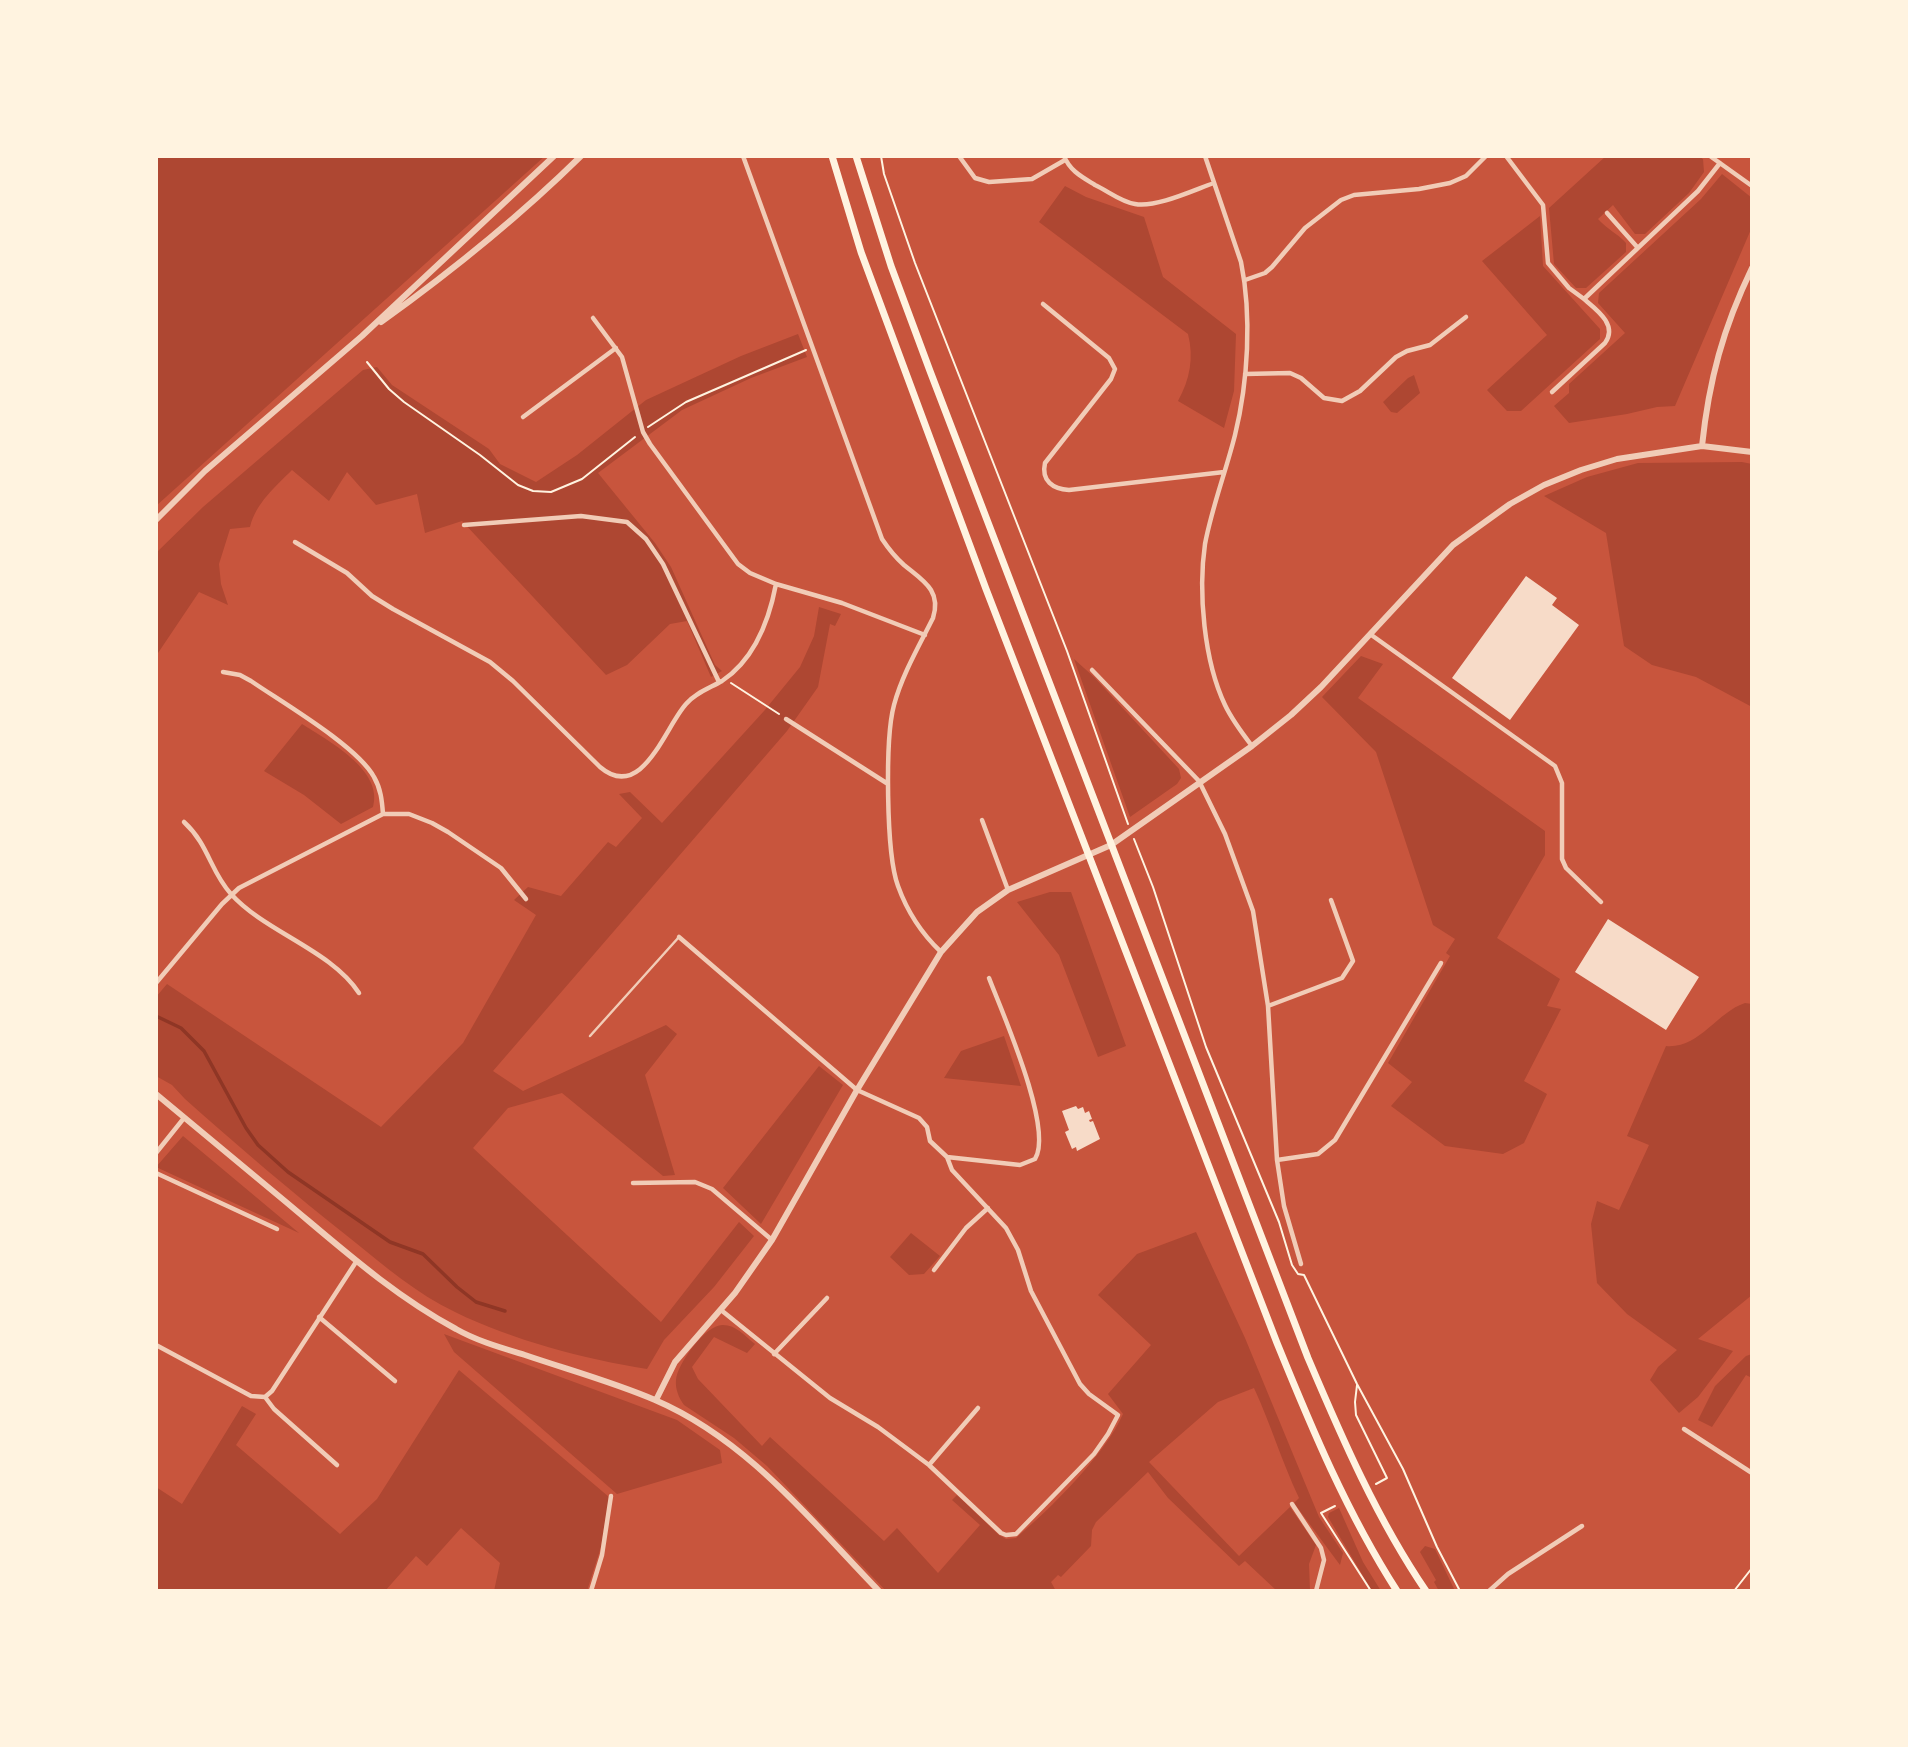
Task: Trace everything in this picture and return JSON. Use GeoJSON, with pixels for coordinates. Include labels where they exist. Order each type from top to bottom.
{"type":"FeatureCollection","features":[{"type":"Feature","properties":{"kind":"main road"},"geometry":{"type":"LineString","coordinates":[[832,156],[861,252],[982,576],[1277,1343],[1319,1445],[1359,1530],[1397,1591]]}},
{"type":"Feature","properties":{"kind":"main road"},"geometry":{"type":"LineString","coordinates":[[856,156],[925,358],[1308,1358],[1346,1447],[1379,1513],[1426,1591]]}},
{"type":"Feature","properties":{"kind":"main road"},"geometry":{"type":"LineString","coordinates":[[861,156],[862,175]]}},
{"type":"Feature","properties":{"kind":"street"},"geometry":{"type":"LineString","coordinates":[[156,520],[205,471],[362,336],[554,156]]}},
{"type":"Feature","properties":{"kind":"street"},"geometry":{"type":"LineString","coordinates":[[362,336],[480,248],[581,156]]}},
{"type":"Feature","properties":{"kind":"street"},"geometry":{"type":"LineString","coordinates":[[743,156],[882,539],[896,557],[924,579],[934,594],[936,610],[893,707],[889,784],[891,847],[897,883],[922,932],[941,952]]}},
{"type":"Feature","properties":{"kind":"street"},"geometry":{"type":"LineString","coordinates":[[959,156],[975,178],[989,182],[1032,178],[1064,158],[1069,166],[1083,177],[1137,205],[1153,203],[1214,183]]}},
{"type":"Feature","properties":{"kind":"street"},"geometry":{"type":"LineString","coordinates":[[1205,156],[1236,243],[1245,280],[1245,374],[1237,425],[1205,544],[1202,566],[1203,603],[1214,676],[1225,704],[1252,746]]}},
{"type":"Feature","properties":{"kind":"street"},"geometry":{"type":"LineString","coordinates":[[1245,280],[1272,267],[1305,228],[1341,200],[1354,195],[1419,189],[1456,181],[1466,176],[1486,156]]}},
{"type":"Feature","properties":{"kind":"street"},"geometry":{"type":"LineString","coordinates":[[1506,156],[1543,205],[1548,263],[1569,288],[1584,299],[1608,325],[1610,335],[1552,392]]}},
{"type":"Feature","properties":{"kind":"street"},"geometry":{"type":"LineString","coordinates":[[1710,156],[1752,186]]}},
{"type":"Feature","properties":{"kind":"street"},"geometry":{"type":"LineString","coordinates":[[1584,299],[1698,191],[1720,163]]}},
{"type":"Feature","properties":{"kind":"street"},"geometry":{"type":"LineString","coordinates":[[1607,213],[1638,248]]}},
{"type":"Feature","properties":{"kind":"street"},"geometry":{"type":"LineString","coordinates":[[1702,446],[1717,353],[1733,308],[1752,268]]}},
{"type":"Feature","properties":{"kind":"street"},"geometry":{"type":"LineString","coordinates":[[1043,304],[1108,358],[1115,369],[1111,379],[1045,463],[1045,479],[1051,485],[1069,490],[1224,472]]}},
{"type":"Feature","properties":{"kind":"street"},"geometry":{"type":"LineString","coordinates":[[1245,374],[1290,373],[1301,378],[1324,398],[1342,401],[1360,391],[1396,357],[1430,345],[1466,317]]}},
{"type":"Feature","properties":{"kind":"street"},"geometry":{"type":"LineString","coordinates":[[593,318],[616,348],[627,369],[643,432],[738,564],[750,573],[776,584],[842,603],[925,635]]}},
{"type":"Feature","properties":{"kind":"street"},"geometry":{"type":"LineString","coordinates":[[523,417],[616,348]]}},
{"type":"Feature","properties":{"kind":"street"},"geometry":{"type":"LineString","coordinates":[[656,1401],[675,1362],[721,1310],[772,1240],[941,952],[977,912],[1008,890],[1111,845],[1252,746],[1292,715],[1321,687],[1453,545],[1510,504],[1544,485],[1617,459],[1702,446],[1752,452]]}},
{"type":"Feature","properties":{"kind":"street"},"geometry":{"type":"LineString","coordinates":[[464,525],[581,516],[627,522],[646,539],[663,564],[719,682]]}},
{"type":"Feature","properties":{"kind":"street"},"geometry":{"type":"LineString","coordinates":[[295,542],[347,573],[372,596],[393,609],[490,662],[513,681],[608,775],[626,776],[645,765],[687,702],[725,679],[739,666],[763,631],[776,584]]}},
{"type":"Feature","properties":{"kind":"street"},"geometry":{"type":"LineString","coordinates":[[1370,634],[1555,766],[1562,783],[1562,859],[1566,868],[1601,902]]}},
{"type":"Feature","properties":{"kind":"street"},"geometry":{"type":"LineString","coordinates":[[1093,670],[1199,781],[1225,834],[1253,911],[1269,1006],[1277,1160],[1283,1206],[1301,1264]]}},
{"type":"Feature","properties":{"kind":"street"},"geometry":{"type":"LineString","coordinates":[[223,672],[240,675],[251,681],[358,755],[380,789],[383,814]]}},
{"type":"Feature","properties":{"kind":"street"},"geometry":{"type":"LineString","coordinates":[[786,719],[889,784]]}},
{"type":"Feature","properties":{"kind":"street"},"geometry":{"type":"LineString","coordinates":[[156,983],[231,895],[250,881],[383,814],[409,814],[440,827],[501,868],[526,899]]}},
{"type":"Feature","properties":{"kind":"street"},"geometry":{"type":"LineString","coordinates":[[982,820],[1008,890]]}},
{"type":"Feature","properties":{"kind":"street"},"geometry":{"type":"LineString","coordinates":[[184,822],[201,840],[231,895],[345,974],[359,993]]}},
{"type":"Feature","properties":{"kind":"street"},"geometry":{"type":"LineString","coordinates":[[1269,1006],[1342,978],[1353,961],[1331,901]]}},
{"type":"Feature","properties":{"kind":"street"},"geometry":{"type":"LineString","coordinates":[[679,937],[858,1090],[919,1118],[927,1127],[930,1141],[947,1157],[952,1170],[1013,1239],[1031,1291],[1074,1375],[1089,1394],[1118,1415],[1102,1444],[1081,1468],[1024,1527],[1006,1535],[996,1530],[929,1465],[878,1427],[830,1398],[721,1310]]}},
{"type":"Feature","properties":{"kind":"street"},"geometry":{"type":"LineString","coordinates":[[1277,1160],[1318,1154],[1335,1140],[1441,963]]}},
{"type":"Feature","properties":{"kind":"street"},"geometry":{"type":"LineString","coordinates":[[947,1157],[1020,1165],[1031,1163],[1038,1155],[1038,1126],[1032,1097],[989,978]]}},
{"type":"Feature","properties":{"kind":"street"},"geometry":{"type":"LineString","coordinates":[[156,1094],[356,1262],[415,1304],[458,1330],[491,1344],[656,1401],[689,1416],[746,1455],[880,1591]]}},
{"type":"Feature","properties":{"kind":"street"},"geometry":{"type":"LineString","coordinates":[[156,1153],[184,1118]]}},
{"type":"Feature","properties":{"kind":"street"},"geometry":{"type":"LineString","coordinates":[[156,1173],[276,1228]]}},
{"type":"Feature","properties":{"kind":"street"},"geometry":{"type":"LineString","coordinates":[[634,1183],[695,1182],[704,1185],[772,1240]]}},
{"type":"Feature","properties":{"kind":"street"},"geometry":{"type":"LineString","coordinates":[[934,1270],[966,1228],[988,1208]]}},
{"type":"Feature","properties":{"kind":"street"},"geometry":{"type":"LineString","coordinates":[[156,1345],[251,1396],[265,1397],[272,1391],[356,1262]]}},
{"type":"Feature","properties":{"kind":"street"},"geometry":{"type":"LineString","coordinates":[[774,1354],[827,1298]]}},
{"type":"Feature","properties":{"kind":"street"},"geometry":{"type":"LineString","coordinates":[[319,1317],[395,1381]]}},
{"type":"Feature","properties":{"kind":"street"},"geometry":{"type":"LineString","coordinates":[[265,1397],[274,1409],[337,1465]]}},
{"type":"Feature","properties":{"kind":"street"},"geometry":{"type":"LineString","coordinates":[[929,1465],[978,1408]]}},
{"type":"Feature","properties":{"kind":"street"},"geometry":{"type":"LineString","coordinates":[[1684,1429],[1752,1473]]}},
{"type":"Feature","properties":{"kind":"street"},"geometry":{"type":"LineString","coordinates":[[591,1591],[602,1555],[611,1496]]}},
{"type":"Feature","properties":{"kind":"street"},"geometry":{"type":"LineString","coordinates":[[1292,1504],[1321,1548],[1324,1560],[1316,1591]]}},
{"type":"Feature","properties":{"kind":"street"},"geometry":{"type":"LineString","coordinates":[[1489,1591],[1508,1574],[1582,1526]]}},
{"type":"Feature","properties":{"kind":"lane"},"geometry":{"type":"LineString","coordinates":[[590,1036],[679,937]]}},
{"type":"Feature","properties":{"kind":"path"},"geometry":{"type":"LineString","coordinates":[[881,156],[884,174],[915,263],[1067,651],[1130,831],[1153,887],[1206,1047],[1279,1222],[1292,1265],[1298,1274],[1304,1275],[1357,1384],[1403,1469],[1437,1547],[1460,1591]]}},
{"type":"Feature","properties":{"kind":"path"},"geometry":{"type":"LineString","coordinates":[[367,362],[389,389],[404,402],[519,485],[533,491],[551,492],[582,479],[686,402],[812,347]]}},
{"type":"Feature","properties":{"kind":"path"},"geometry":{"type":"LineString","coordinates":[[725,679],[786,719]]}},
{"type":"Feature","properties":{"kind":"path"},"geometry":{"type":"LineString","coordinates":[[1357,1384],[1356,1415],[1387,1478],[1376,1484]]}},
{"type":"Feature","properties":{"kind":"path"},"geometry":{"type":"LineString","coordinates":[[1335,1506],[1321,1513],[1371,1591]]}},
{"type":"Feature","properties":{"kind":"path"},"geometry":{"type":"LineString","coordinates":[[1734,1591],[1752,1568]]}},
{"type":"Feature","properties":{"kind":"shaded area"},"geometry":{"type":"Polygon","coordinates":[[[156,156],[545,156],[156,506],[156,156]]]}},
{"type":"Feature","properties":{"kind":"shaded area"},"geometry":{"type":"Polygon","coordinates":[[[1606,156],[1698,156],[1703,159],[1704,172],[1689,193],[1645,234],[1635,234],[1613,205],[1598,219],[1626,243],[1626,252],[1586,288],[1576,288],[1554,264],[1549,208],[1606,156]]]}},
{"type":"Feature","properties":{"kind":"shaded area"},"geometry":{"type":"Polygon","coordinates":[[[1722,174],[1752,198],[1752,227],[1675,406],[1569,423],[1554,406],[1569,393],[1569,384],[1625,333],[1598,303],[1599,293],[1701,199],[1722,174]]]}},
{"type":"Feature","properties":{"kind":"shaded area"},"geometry":{"type":"Polygon","coordinates":[[[1065,186],[1086,197],[1144,217],[1163,277],[1236,334],[1234,391],[1224,428],[1178,401],[1190,368],[1188,334],[1039,222],[1065,186]]]}},
{"type":"Feature","properties":{"kind":"shaded area"},"geometry":{"type":"Polygon","coordinates":[[[1540,216],[1543,266],[1600,329],[1600,339],[1521,411],[1507,411],[1487,390],[1547,335],[1482,261],[1540,216]]]}},
{"type":"Feature","properties":{"kind":"shaded area"},"geometry":{"type":"Polygon","coordinates":[[[798,334],[807,357],[751,378],[682,410],[598,473],[671,567],[715,665],[722,671],[711,677],[687,621],[670,624],[627,665],[606,675],[462,521],[425,533],[417,494],[376,505],[347,472],[329,501],[292,470],[261,503],[250,527],[230,529],[219,564],[221,584],[228,605],[199,592],[156,656],[156,553],[203,507],[363,370],[377,367],[392,385],[489,449],[500,464],[536,482],[577,455],[646,400],[741,356],[798,334]]]}},
{"type":"Feature","properties":{"kind":"shaded area"},"geometry":{"type":"Polygon","coordinates":[[[1414,375],[1420,393],[1397,413],[1391,412],[1383,402],[1414,375]]]}},
{"type":"Feature","properties":{"kind":"shaded area"},"geometry":{"type":"Polygon","coordinates":[[[1638,463],[1752,464],[1752,707],[1696,677],[1652,665],[1624,646],[1606,533],[1544,496],[1587,477],[1638,463]]]}},
{"type":"Feature","properties":{"kind":"shaded area"},"geometry":{"type":"Polygon","coordinates":[[[819,607],[841,614],[835,626],[830,624],[818,687],[787,731],[493,1071],[523,1091],[666,1025],[677,1034],[645,1075],[675,1175],[663,1176],[562,1093],[508,1108],[473,1148],[661,1322],[739,1222],[754,1236],[714,1287],[664,1340],[647,1369],[598,1360],[524,1340],[477,1322],[427,1297],[309,1205],[205,1117],[172,1085],[156,1076],[156,997],[167,984],[381,1127],[463,1043],[536,915],[514,900],[528,887],[561,896],[608,842],[616,847],[642,818],[619,794],[630,792],[662,823],[764,711],[800,667],[814,636],[819,607]]]}},
{"type":"Feature","properties":{"kind":"shaded area"},"geometry":{"type":"Polygon","coordinates":[[[1361,656],[1383,664],[1358,698],[1545,831],[1545,855],[1497,938],[1560,979],[1547,1006],[1561,1009],[1524,1081],[1547,1094],[1524,1143],[1503,1154],[1445,1146],[1391,1106],[1412,1082],[1388,1063],[1450,956],[1446,953],[1455,939],[1433,925],[1376,752],[1322,697],[1361,656]]]}},
{"type":"Feature","properties":{"kind":"shaded area"},"geometry":{"type":"Polygon","coordinates":[[[1074,659],[1179,769],[1181,778],[1177,784],[1130,817],[1074,659]]]}},
{"type":"Feature","properties":{"kind":"shaded area"},"geometry":{"type":"Polygon","coordinates":[[[302,724],[338,748],[362,769],[374,793],[373,807],[341,824],[304,795],[264,771],[302,724]]]}},
{"type":"Feature","properties":{"kind":"shaded area"},"geometry":{"type":"Polygon","coordinates":[[[1050,892],[1071,892],[1126,1046],[1098,1057],[1059,955],[1017,902],[1050,892]]]}},
{"type":"Feature","properties":{"kind":"shaded area"},"geometry":{"type":"Polygon","coordinates":[[[1745,1003],[1752,1004],[1752,1295],[1698,1339],[1733,1351],[1698,1397],[1679,1413],[1650,1380],[1658,1367],[1677,1350],[1627,1314],[1597,1283],[1591,1224],[1597,1201],[1619,1210],[1649,1145],[1627,1136],[1666,1046],[1688,1042],[1725,1014],[1745,1003]]]}},
{"type":"Feature","properties":{"kind":"shaded area"},"geometry":{"type":"Polygon","coordinates":[[[1004,1036],[1021,1086],[944,1078],[961,1051],[1004,1036]]]}},
{"type":"Feature","properties":{"kind":"shaded area"},"geometry":{"type":"Polygon","coordinates":[[[819,1066],[843,1085],[761,1224],[723,1188],[819,1066]]]}},
{"type":"Feature","properties":{"kind":"shaded area"},"geometry":{"type":"Polygon","coordinates":[[[183,1136],[299,1233],[156,1167],[183,1136]]]}},
{"type":"Feature","properties":{"kind":"shaded area"},"geometry":{"type":"Polygon","coordinates":[[[1196,1232],[1245,1338],[1319,1517],[1343,1553],[1340,1565],[1294,1503],[1299,1498],[1254,1388],[1218,1402],[1149,1462],[1239,1556],[1290,1507],[1316,1545],[1309,1564],[1310,1591],[1277,1591],[1245,1561],[1239,1566],[1168,1498],[1148,1472],[1096,1522],[1092,1530],[1091,1546],[1061,1577],[1058,1575],[1051,1582],[1056,1591],[886,1591],[767,1466],[734,1438],[684,1405],[678,1393],[676,1383],[681,1365],[701,1338],[716,1326],[732,1327],[740,1332],[755,1344],[747,1353],[714,1337],[692,1367],[698,1379],[762,1446],[770,1437],[884,1541],[897,1528],[938,1573],[980,1525],[952,1500],[957,1495],[999,1535],[1006,1539],[1016,1538],[1060,1497],[1103,1447],[1123,1414],[1108,1394],[1151,1345],[1098,1295],[1137,1254],[1196,1232]]]}},
{"type":"Feature","properties":{"kind":"shaded area"},"geometry":{"type":"Polygon","coordinates":[[[911,1233],[940,1256],[924,1274],[909,1275],[890,1257],[911,1233]]]}},
{"type":"Feature","properties":{"kind":"shaded area"},"geometry":{"type":"Polygon","coordinates":[[[444,1334],[677,1420],[720,1450],[722,1463],[617,1494],[454,1352],[444,1334]]]}},
{"type":"Feature","properties":{"kind":"shaded area"},"geometry":{"type":"Polygon","coordinates":[[[1752,1354],[1752,1378],[1746,1375],[1712,1427],[1698,1420],[1715,1386],[1746,1356],[1752,1354]]]}},
{"type":"Feature","properties":{"kind":"shaded area"},"geometry":{"type":"Polygon","coordinates":[[[459,1370],[609,1497],[601,1547],[587,1591],[494,1591],[500,1563],[461,1528],[427,1566],[416,1556],[385,1591],[156,1591],[156,1487],[182,1504],[242,1406],[256,1414],[236,1445],[340,1534],[377,1499],[459,1370]]]}},
{"type":"Feature","properties":{"kind":"shaded area"},"geometry":{"type":"Polygon","coordinates":[[[1339,1508],[1363,1562],[1381,1591],[1372,1591],[1328,1517],[1329,1513],[1339,1508]]]}},
{"type":"Feature","properties":{"kind":"shaded area"},"geometry":{"type":"Polygon","coordinates":[[[1425,1546],[1435,1549],[1455,1591],[1439,1591],[1434,1582],[1436,1580],[1420,1552],[1425,1546]]]}},
{"type":"Feature","properties":{"kind":"building"},"geometry":{"type":"Polygon","coordinates":[[[1526,576],[1557,598],[1552,605],[1579,625],[1510,720],[1452,678],[1526,576]]]}},
{"type":"Feature","properties":{"kind":"building"},"geometry":{"type":"Polygon","coordinates":[[[1608,919],[1699,977],[1666,1030],[1575,972],[1608,919]]]}},
{"type":"Feature","properties":{"kind":"building"},"geometry":{"type":"Polygon","coordinates":[[[1076,1106],[1078,1109],[1083,1107],[1085,1113],[1089,1111],[1092,1119],[1089,1120],[1093,1121],[1100,1139],[1077,1151],[1076,1147],[1072,1149],[1065,1132],[1069,1130],[1062,1111],[1076,1106]]]}},
{"type":"Feature","properties":{"kind":"waterway"},"geometry":{"type":"LineString","coordinates":[[156,1016],[181,1028],[204,1051],[246,1128],[258,1145],[288,1172],[390,1242],[423,1254],[476,1302],[505,1311]]}}]}
